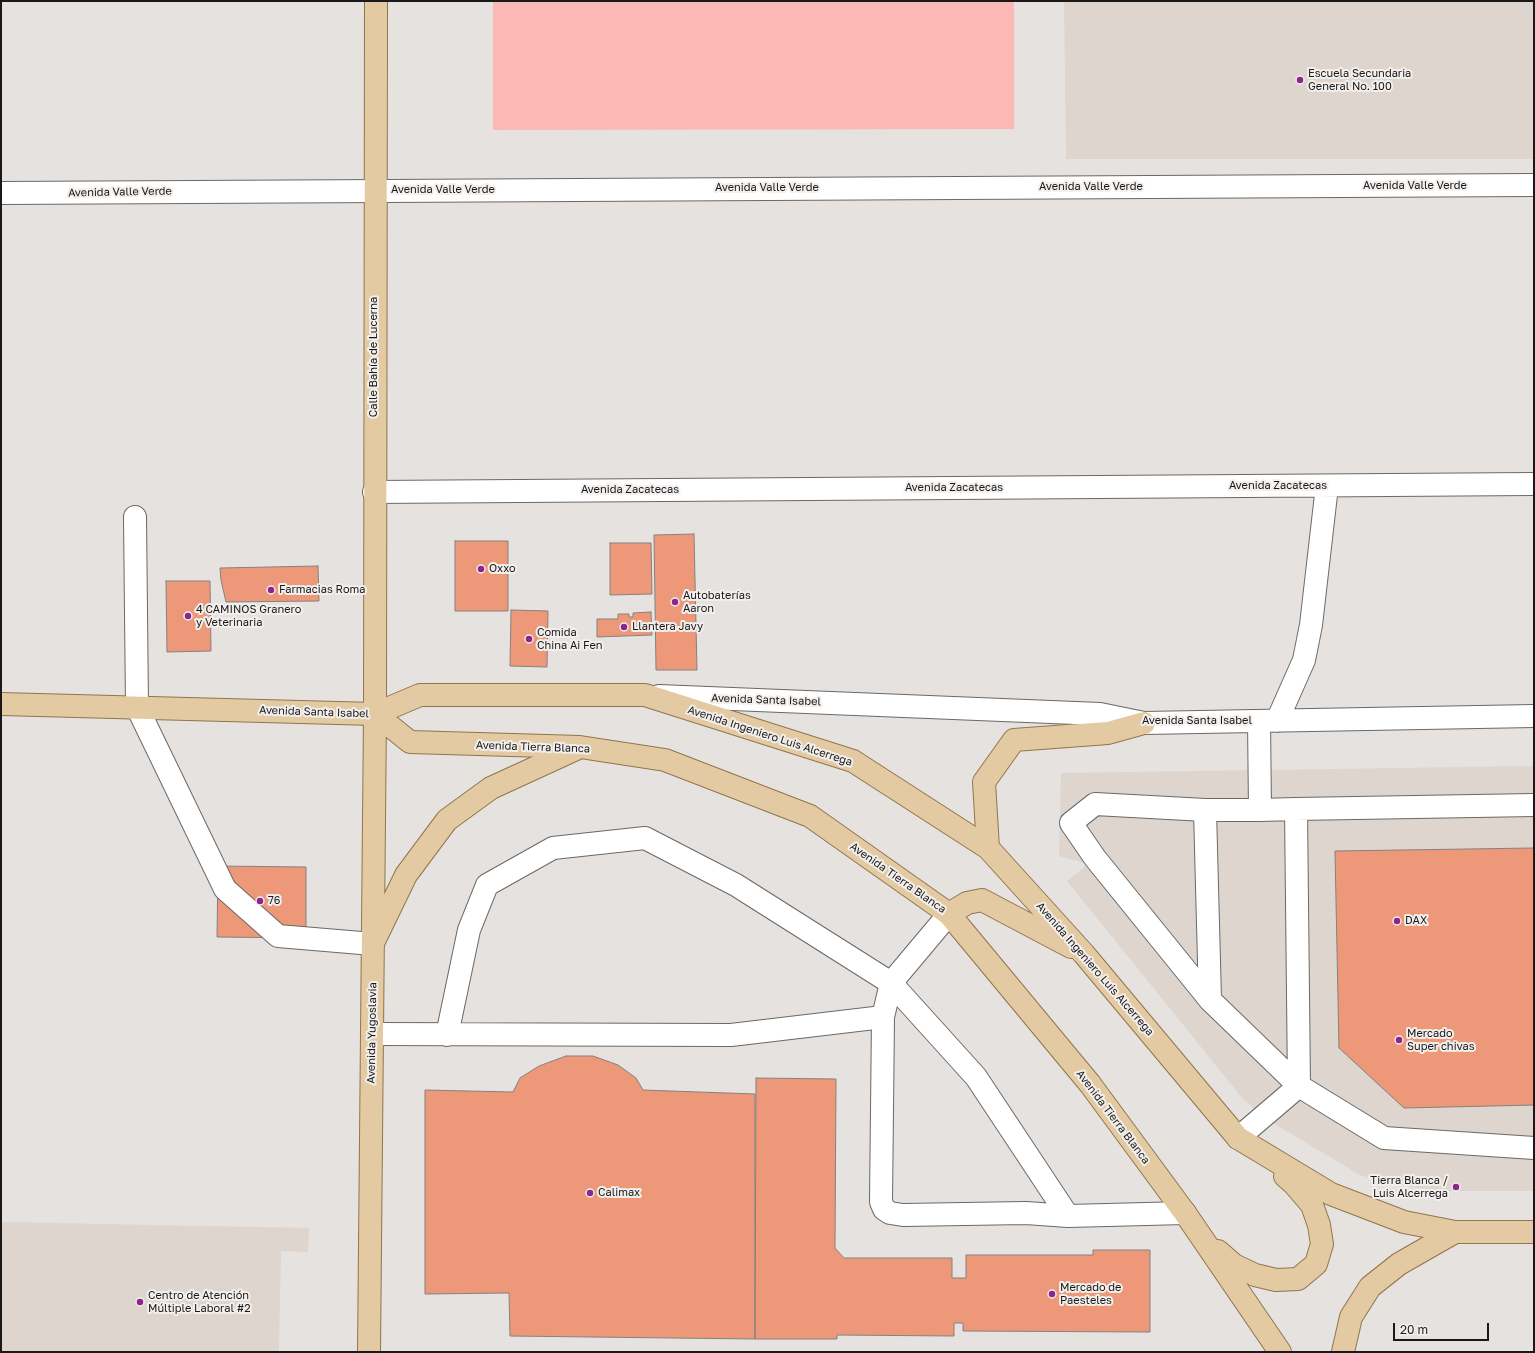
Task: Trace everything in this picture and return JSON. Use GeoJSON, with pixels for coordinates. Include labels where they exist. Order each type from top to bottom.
{"type":"FeatureCollection","features":[{"type":"Feature","properties":{"kind":"main road","name":"Calle Bahía de Lucerna"},"geometry":{"type":"LineString","coordinates":[[375,714],[374,492],[376,1]]}},
{"type":"Feature","properties":{"kind":"main road","name":"Avenida Santa Isabel"},"geometry":{"type":"LineString","coordinates":[[1,704],[375,714],[420,695],[645,695]]}},
{"type":"Feature","properties":{"kind":"main road","name":"Avenida Ingeniero Luis Alcerrega"},"geometry":{"type":"LineString","coordinates":[[645,695],[853,761],[988,848],[1084,954],[1238,1138],[1331,1194],[1404,1222],[1455,1232],[1534,1232]]}},
{"type":"Feature","properties":{"kind":"main road","name":"Avenida Tierra Blanca"},"geometry":{"type":"LineString","coordinates":[[375,714],[410,742],[580,747],[665,760],[810,816],[949,914],[1090,1084],[1185,1213],[1280,1352]]}},
{"type":"Feature","properties":{"kind":"main road","name":"Avenida Yugoslavia"},"geometry":{"type":"LineString","coordinates":[[369,1352],[375,714]]}},
{"type":"Feature","properties":{"kind":"main road"},"geometry":{"type":"LineString","coordinates":[[988,848],[984,782],[1014,740],[1108,733],[1144,723]]}},
{"type":"Feature","properties":{"kind":"main road"},"geometry":{"type":"LineString","coordinates":[[372,944],[406,875],[448,820],[491,788],[580,747]]}},
{"type":"Feature","properties":{"kind":"main road"},"geometry":{"type":"LineString","coordinates":[[949,914],[967,903],[982,900],[999,907],[1084,954]]}},
{"type":"Feature","properties":{"kind":"main road"},"geometry":{"type":"LineString","coordinates":[[1198,1234],[1234,1265],[1255,1275],[1276,1280],[1298,1279],[1316,1264],[1322,1244],[1319,1225],[1312,1205],[1294,1184],[1238,1138]]}},
{"type":"Feature","properties":{"kind":"main road"},"geometry":{"type":"LineString","coordinates":[[1343,1352],[1351,1317],[1370,1287],[1399,1264],[1455,1232]]}},
{"type":"Feature","properties":{"kind":"street","name":"Avenida Valle Verde"},"geometry":{"type":"LineString","coordinates":[[1,194],[375,190],[1534,185]]}},
{"type":"Feature","properties":{"kind":"street","name":"Avenida Zacatecas"},"geometry":{"type":"LineString","coordinates":[[374,492],[1534,484]]}},
{"type":"Feature","properties":{"kind":"street"},"geometry":{"type":"LineString","coordinates":[[1260,810],[1268,721],[1305,653],[1311,625],[1327,486]]}},
{"type":"Feature","properties":{"kind":"street"},"geometry":{"type":"LineString","coordinates":[[135,518],[137,707],[225,889],[278,936],[372,944]]}},
{"type":"Feature","properties":{"kind":"street","name":"Avenida Santa Isabel"},"geometry":{"type":"LineString","coordinates":[[645,695],[1100,714],[1144,723],[1534,716]]}},
{"type":"Feature","properties":{"kind":"street"},"geometry":{"type":"LineString","coordinates":[[1534,805],[1205,810],[1095,804],[1071,823],[1095,858],[1210,1000],[1298,1086],[1384,1138],[1534,1148]]}},
{"type":"Feature","properties":{"kind":"street"},"geometry":{"type":"LineString","coordinates":[[1238,1138],[1298,1086],[1296,809]]}},
{"type":"Feature","properties":{"kind":"street"},"geometry":{"type":"LineString","coordinates":[[1205,810],[1210,1000]]}},
{"type":"Feature","properties":{"kind":"street"},"geometry":{"type":"LineString","coordinates":[[448,1035],[469,930],[487,885],[552,848],[644,838],[736,885],[891,983],[976,1077],[1068,1216]]}},
{"type":"Feature","properties":{"kind":"street"},"geometry":{"type":"LineString","coordinates":[[949,914],[891,983],[883,1017],[881,1202],[884,1209],[890,1213],[903,1215],[1026,1212],[1068,1216],[1185,1213]]}},
{"type":"Feature","properties":{"kind":"street"},"geometry":{"type":"LineString","coordinates":[[372,1034],[731,1035],[883,1017]]}},
{"type":"Feature","properties":{"kind":"shaded area"},"geometry":{"type":"Polygon","coordinates":[[[493,1],[1014,1],[1014,129],[493,130],[493,1]]]}},
{"type":"Feature","properties":{"kind":"shaded area","name":"Escuela Secundaria General No. 100"},"geometry":{"type":"Polygon","coordinates":[[[1064,1],[1534,1],[1534,159],[1066,159],[1064,1]]]}},
{"type":"Feature","properties":{"kind":"shaded area"},"geometry":{"type":"Polygon","coordinates":[[[1534,766],[1534,1191],[1439,1191],[1394,1184],[1360,1175],[1268,1120],[1243,1099],[1067,881],[1088,864],[1059,856],[1061,773],[1534,766]]]}},
{"type":"Feature","properties":{"kind":"shaded area","name":"Centro de Atención Múltiple Laboral #2"},"geometry":{"type":"Polygon","coordinates":[[[1,1222],[309,1228],[308,1252],[281,1251],[279,1352],[1,1352],[1,1222]]]}},
{"type":"Feature","properties":{"kind":"building","name":"Autobaterías Aaron"},"geometry":{"type":"Polygon","coordinates":[[[694,534],[697,670],[656,670],[654,535],[694,534]]]}},
{"type":"Feature","properties":{"kind":"building","name":"Oxxo"},"geometry":{"type":"Polygon","coordinates":[[[455,541],[508,541],[508,611],[455,611],[455,541]]]}},
{"type":"Feature","properties":{"kind":"building"},"geometry":{"type":"Polygon","coordinates":[[[610,543],[651,543],[652,594],[610,595],[610,543]]]}},
{"type":"Feature","properties":{"kind":"building","name":"Farmacias Roma"},"geometry":{"type":"Polygon","coordinates":[[[318,566],[319,601],[226,602],[220,568],[318,566]]]}},
{"type":"Feature","properties":{"kind":"building","name":"4 CAMINOS Granero y Veterinaria"},"geometry":{"type":"Polygon","coordinates":[[[166,581],[210,581],[211,651],[167,652],[166,581]]]}},
{"type":"Feature","properties":{"kind":"building","name":"Comida China Ai Fen"},"geometry":{"type":"Polygon","coordinates":[[[511,610],[548,611],[547,667],[510,666],[511,610]]]}},
{"type":"Feature","properties":{"kind":"building","name":"Llantera Javy"},"geometry":{"type":"Polygon","coordinates":[[[651,612],[652,635],[597,637],[597,619],[618,619],[618,614],[629,614],[629,617],[633,617],[633,613],[651,612]]]}},
{"type":"Feature","properties":{"kind":"building"},"geometry":{"type":"Polygon","coordinates":[[[1534,848],[1534,1105],[1404,1108],[1339,1048],[1335,851],[1534,848]]]}},
{"type":"Feature","properties":{"kind":"building"},"geometry":{"type":"Polygon","coordinates":[[[218,866],[306,867],[306,938],[217,937],[218,866]]]}},
{"type":"Feature","properties":{"kind":"building","name":"Calimax"},"geometry":{"type":"Polygon","coordinates":[[[566,1056],[593,1056],[618,1065],[636,1078],[643,1090],[755,1094],[755,1339],[510,1336],[509,1293],[425,1294],[425,1090],[513,1092],[520,1078],[539,1066],[566,1056]]]}},
{"type":"Feature","properties":{"kind":"building"},"geometry":{"type":"Polygon","coordinates":[[[756,1078],[836,1079],[835,1248],[844,1258],[952,1258],[952,1278],[966,1278],[966,1255],[1093,1255],[1093,1250],[1150,1250],[1150,1332],[963,1331],[963,1323],[954,1323],[954,1336],[837,1335],[837,1339],[755,1339],[756,1078]]]}},
{"type":"Feature","properties":{"kind":"place","name":"Escuela Secundaria General No. 100"},"geometry":{"type":"Point","coordinates":[1300,80]}},
{"type":"Feature","properties":{"kind":"place","name":"Oxxo"},"geometry":{"type":"Point","coordinates":[481,569]}},
{"type":"Feature","properties":{"kind":"place","name":"Farmacias Roma"},"geometry":{"type":"Point","coordinates":[271,590]}},
{"type":"Feature","properties":{"kind":"place","name":"Autobaterías Aaron"},"geometry":{"type":"Point","coordinates":[675,602]}},
{"type":"Feature","properties":{"kind":"place","name":"4 CAMINOS Granero y Veterinaria"},"geometry":{"type":"Point","coordinates":[188,616]}},
{"type":"Feature","properties":{"kind":"place","name":"Llantera Javy"},"geometry":{"type":"Point","coordinates":[624,627]}},
{"type":"Feature","properties":{"kind":"place","name":"Comida China Ai Fen"},"geometry":{"type":"Point","coordinates":[529,639]}},
{"type":"Feature","properties":{"kind":"place","name":"76"},"geometry":{"type":"Point","coordinates":[260,901]}},
{"type":"Feature","properties":{"kind":"place","name":"DAX"},"geometry":{"type":"Point","coordinates":[1397,921]}},
{"type":"Feature","properties":{"kind":"place","name":"Mercado Super chivas"},"geometry":{"type":"Point","coordinates":[1399,1040]}},
{"type":"Feature","properties":{"kind":"place","name":"Tierra Blanca / Luis Alcerrega"},"geometry":{"type":"Point","coordinates":[1456,1187]}},
{"type":"Feature","properties":{"kind":"place","name":"Calimax"},"geometry":{"type":"Point","coordinates":[590,1193]}},
{"type":"Feature","properties":{"kind":"place","name":"Mercado de Paesteles"},"geometry":{"type":"Point","coordinates":[1052,1294]}},
{"type":"Feature","properties":{"kind":"place","name":"Centro de Atención Múltiple Laboral #2"},"geometry":{"type":"Point","coordinates":[140,1302]}}]}
